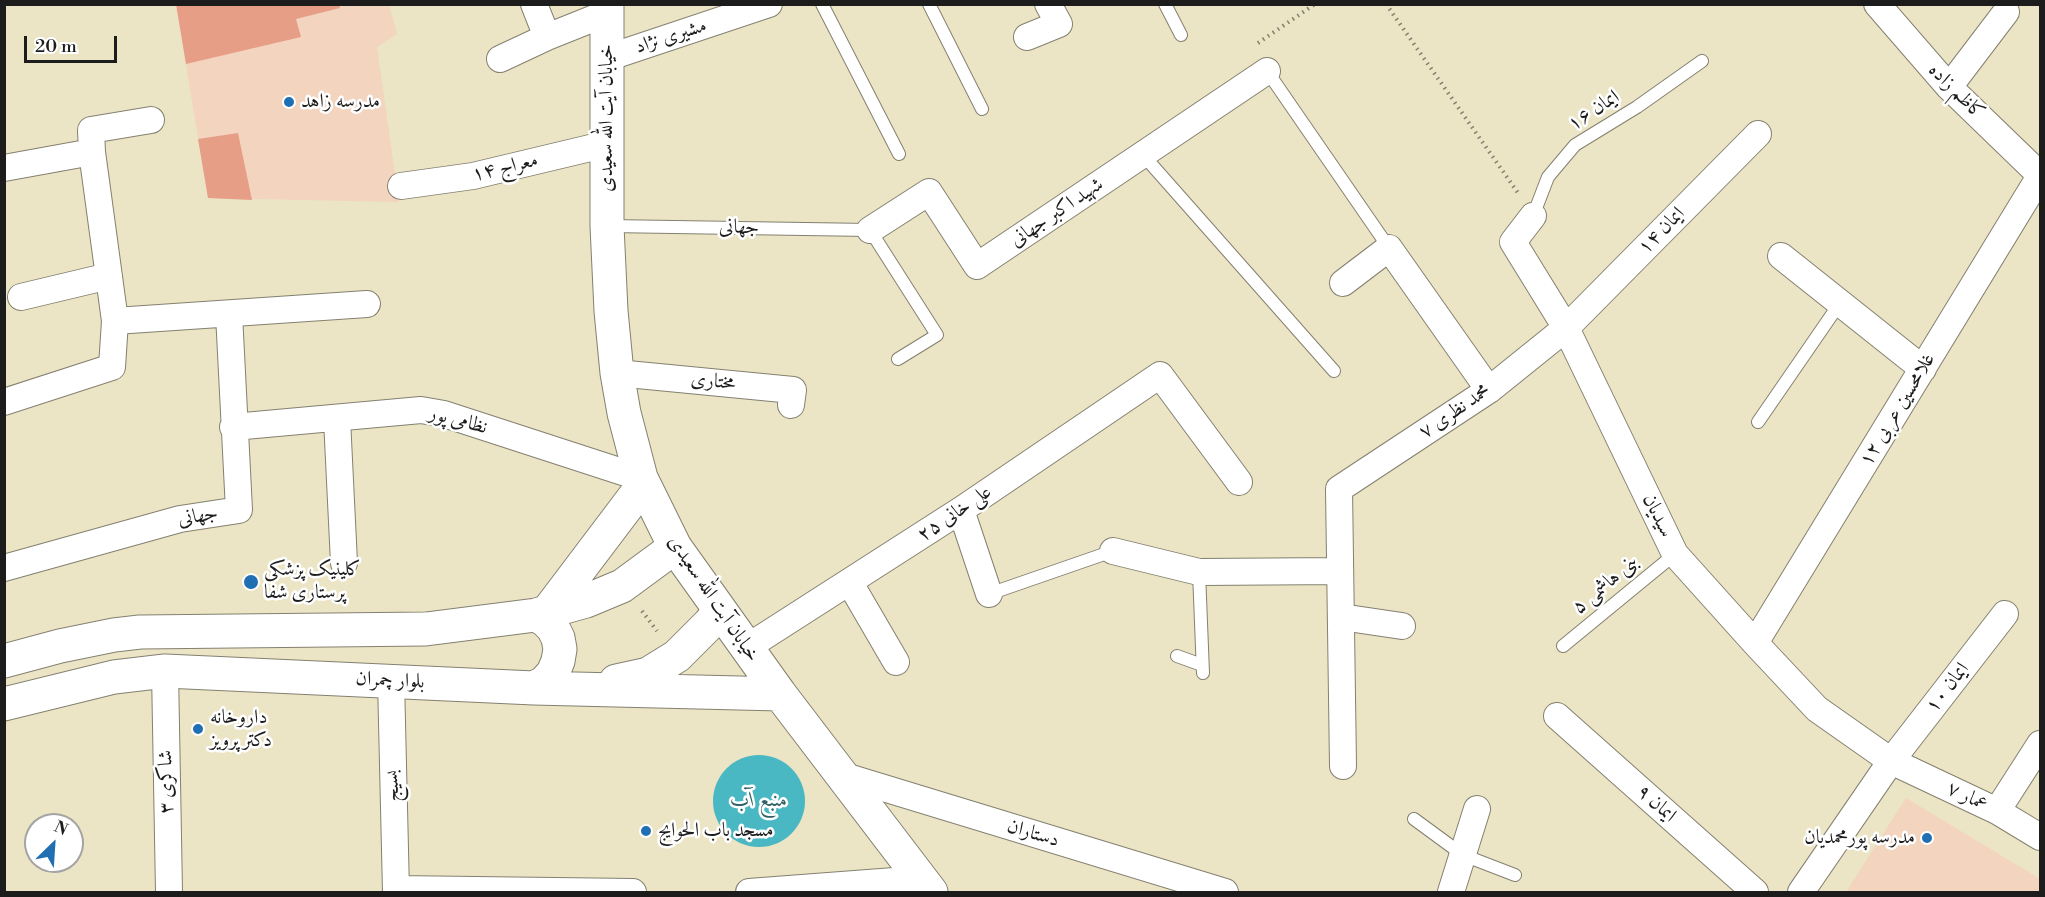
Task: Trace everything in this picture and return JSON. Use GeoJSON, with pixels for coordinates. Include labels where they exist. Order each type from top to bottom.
{"type":"FeatureCollection","features":[{"type":"Feature","properties":{"kind":"main road","name":"خیابان آیت الله سعیدی"},"geometry":{"type":"LineString","coordinates":[[607,9],[607,226],[611,311],[617,373],[624,413],[643,481],[675,547],[780,694],[926,886]]}},
{"type":"Feature","properties":{"kind":"main road"},"geometry":{"type":"LineString","coordinates":[[542,613],[643,481]]}},
{"type":"Feature","properties":{"kind":"main road"},"geometry":{"type":"LineString","coordinates":[[4,661],[60,646],[140,632],[426,629],[542,613],[586,601],[622,585],[675,547]]}},
{"type":"Feature","properties":{"kind":"main road"},"geometry":{"type":"LineString","coordinates":[[576,690],[648,674],[677,656],[720,610]]}},
{"type":"Feature","properties":{"kind":"main road"},"geometry":{"type":"LineString","coordinates":[[534,688],[554,673],[560,649],[553,628],[542,613]]}},
{"type":"Feature","properties":{"kind":"main road","name":"بلوار چمران"},"geometry":{"type":"LineString","coordinates":[[4,704],[114,677],[165,671],[576,690],[780,694]]}},
{"type":"Feature","properties":{"kind":"street"},"geometry":{"type":"LineString","coordinates":[[534,4],[547,37]]}},
{"type":"Feature","properties":{"kind":"street","name":"مشیری نژاد"},"geometry":{"type":"LineString","coordinates":[[607,58],[769,4]]}},
{"type":"Feature","properties":{"kind":"street"},"geometry":{"type":"LineString","coordinates":[[1027,37],[1059,24],[1048,4]]}},
{"type":"Feature","properties":{"kind":"street","name":"کاظم زاده"},"geometry":{"type":"LineString","coordinates":[[1876,4],[1949,87],[2040,175]]}},
{"type":"Feature","properties":{"kind":"street"},"geometry":{"type":"LineString","coordinates":[[500,59],[607,9]]}},
{"type":"Feature","properties":{"kind":"street"},"geometry":{"type":"LineString","coordinates":[[1949,87],[2006,12]]}},
{"type":"Feature","properties":{"kind":"street","name":"شهید اکبر جهانی"},"geometry":{"type":"LineString","coordinates":[[870,230],[929,192],[977,266],[1268,71]]}},
{"type":"Feature","properties":{"kind":"street"},"geometry":{"type":"LineString","coordinates":[[4,402],[112,367],[115,321],[91,130],[152,120]]}},
{"type":"Feature","properties":{"kind":"street","name":"ایمان ۱۴"},"geometry":{"type":"LineString","coordinates":[[1566,328],[1758,134]]}},
{"type":"Feature","properties":{"kind":"street","name":"معراج ۱۴"},"geometry":{"type":"LineString","coordinates":[[401,186],[473,176],[607,144]]}},
{"type":"Feature","properties":{"kind":"street"},"geometry":{"type":"LineString","coordinates":[[4,168],[92,152]]}},
{"type":"Feature","properties":{"kind":"street","name":"غلامحسین عربی ۱۲"},"geometry":{"type":"LineString","coordinates":[[1755,644],[2040,175]]}},
{"type":"Feature","properties":{"kind":"street","name":"سیدیان"},"geometry":{"type":"LineString","coordinates":[[1533,216],[1513,242],[1566,328],[1675,554],[1755,644],[1817,709],[1892,761]]}},
{"type":"Feature","properties":{"kind":"street"},"geometry":{"type":"LineString","coordinates":[[1343,283],[1389,248],[1489,390]]}},
{"type":"Feature","properties":{"kind":"street"},"geometry":{"type":"LineString","coordinates":[[1781,256],[1923,369]]}},
{"type":"Feature","properties":{"kind":"street"},"geometry":{"type":"LineString","coordinates":[[21,297],[109,276]]}},
{"type":"Feature","properties":{"kind":"street"},"geometry":{"type":"LineString","coordinates":[[115,321],[367,304]]}},
{"type":"Feature","properties":{"kind":"street","name":"جهانی"},"geometry":{"type":"LineString","coordinates":[[4,568],[180,519],[239,510],[229,314]]}},
{"type":"Feature","properties":{"kind":"street","name":"محمد نظری ۷"},"geometry":{"type":"LineString","coordinates":[[1340,571],[1339,489],[1489,390],[1566,328]]}},
{"type":"Feature","properties":{"kind":"street","name":"مختاری"},"geometry":{"type":"LineString","coordinates":[[617,373],[793,390],[790,405]]}},
{"type":"Feature","properties":{"kind":"street","name":"علی خانی ۲۵"},"geometry":{"type":"LineString","coordinates":[[746,648],[961,510],[1160,375],[1239,482]]}},
{"type":"Feature","properties":{"kind":"street","name":"نظامی پور"},"geometry":{"type":"LineString","coordinates":[[233,427],[420,410],[444,414],[643,481]]}},
{"type":"Feature","properties":{"kind":"street"},"geometry":{"type":"LineString","coordinates":[[337,419],[344,563]]}},
{"type":"Feature","properties":{"kind":"street"},"geometry":{"type":"LineString","coordinates":[[961,510],[989,594]]}},
{"type":"Feature","properties":{"kind":"street"},"geometry":{"type":"LineString","coordinates":[[1113,551],[1199,572],[1340,571],[1343,766]]}},
{"type":"Feature","properties":{"kind":"street"},"geometry":{"type":"LineString","coordinates":[[850,583],[896,662]]}},
{"type":"Feature","properties":{"kind":"street","name":"ایمان ۱۰"},"geometry":{"type":"LineString","coordinates":[[1801,892],[1892,761],[2005,614]]}},
{"type":"Feature","properties":{"kind":"street"},"geometry":{"type":"LineString","coordinates":[[1341,617],[1402,626]]}},
{"type":"Feature","properties":{"kind":"street","name":"شاکری ۳"},"geometry":{"type":"LineString","coordinates":[[165,671],[169,892]]}},
{"type":"Feature","properties":{"kind":"street","name":"بسیج"},"geometry":{"type":"LineString","coordinates":[[391,680],[396,890]]}},
{"type":"Feature","properties":{"kind":"street","name":"ایمان ۹"},"geometry":{"type":"LineString","coordinates":[[1557,716],[1755,892]]}},
{"type":"Feature","properties":{"kind":"street"},"geometry":{"type":"LineString","coordinates":[[1997,812],[2040,744]]}},
{"type":"Feature","properties":{"kind":"street","name":"عمار ۷"},"geometry":{"type":"LineString","coordinates":[[1892,761],[1997,812],[2040,837]]}},
{"type":"Feature","properties":{"kind":"street","name":"دستاران"},"geometry":{"type":"LineString","coordinates":[[841,775],[1225,892]]}},
{"type":"Feature","properties":{"kind":"street"},"geometry":{"type":"LineString","coordinates":[[1451,892],[1477,809]]}},
{"type":"Feature","properties":{"kind":"street"},"geometry":{"type":"LineString","coordinates":[[749,892],[926,886]]}},
{"type":"Feature","properties":{"kind":"street"},"geometry":{"type":"LineString","coordinates":[[396,890],[633,892]]}},
{"type":"Feature","properties":{"kind":"lane"},"geometry":{"type":"LineString","coordinates":[[822,4],[899,154]]}},
{"type":"Feature","properties":{"kind":"lane"},"geometry":{"type":"LineString","coordinates":[[929,4],[982,109]]}},
{"type":"Feature","properties":{"kind":"lane"},"geometry":{"type":"LineString","coordinates":[[1165,4],[1181,35]]}},
{"type":"Feature","properties":{"kind":"lane","name":"ایمان ۱۶"},"geometry":{"type":"LineString","coordinates":[[1533,216],[1548,177],[1575,146],[1637,107],[1702,60]]}},
{"type":"Feature","properties":{"kind":"lane"},"geometry":{"type":"LineString","coordinates":[[1268,71],[1389,248]]}},
{"type":"Feature","properties":{"kind":"lane"},"geometry":{"type":"LineString","coordinates":[[1144,156],[1334,371]]}},
{"type":"Feature","properties":{"kind":"lane","name":"جهانی"},"geometry":{"type":"LineString","coordinates":[[607,226],[870,230]]}},
{"type":"Feature","properties":{"kind":"lane"},"geometry":{"type":"LineString","coordinates":[[870,230],[937,335],[898,359]]}},
{"type":"Feature","properties":{"kind":"lane"},"geometry":{"type":"LineString","coordinates":[[1758,422],[1840,303]]}},
{"type":"Feature","properties":{"kind":"lane"},"geometry":{"type":"LineString","coordinates":[[989,594],[1113,551]]}},
{"type":"Feature","properties":{"kind":"lane","name":"بنی هاشمی ۵"},"geometry":{"type":"LineString","coordinates":[[1563,646],[1675,554]]}},
{"type":"Feature","properties":{"kind":"lane"},"geometry":{"type":"LineString","coordinates":[[1177,656],[1203,669],[1199,572]]}},
{"type":"Feature","properties":{"kind":"lane"},"geometry":{"type":"LineString","coordinates":[[1414,819],[1463,855],[1515,875]]}},
{"type":"Feature","properties":{"kind":"path"},"geometry":{"type":"LineString","coordinates":[[1268,71],[1251,48],[1315,4]]}},
{"type":"Feature","properties":{"kind":"path"},"geometry":{"type":"LineString","coordinates":[[1386,4],[1533,216]]}},
{"type":"Feature","properties":{"kind":"path"},"geometry":{"type":"LineString","coordinates":[[622,585],[677,656]]}},
{"type":"Feature","properties":{"kind":"shaded area","name":"مدرسه زاهد"},"geometry":{"type":"Polygon","coordinates":[[[176,5],[389,5],[397,34],[377,47],[399,202],[208,198],[176,5]]]}},
{"type":"Feature","properties":{"kind":"shaded area","name":"مدرسه پورمحمدیان"},"geometry":{"type":"Polygon","coordinates":[[[1906,798],[2040,879],[2040,892],[1846,892],[1906,798]]]}},
{"type":"Feature","properties":{"kind":"water","name":"منبع آب"},"geometry":{"type":"Polygon","coordinates":[[[759,755],[776,759],[791,769],[801,784],[805,801],[801,818],[791,833],[776,843],[759,847],[742,843],[727,833],[717,818],[713,801],[717,784],[727,769],[742,759],[759,755]]]}},
{"type":"Feature","properties":{"kind":"building"},"geometry":{"type":"Polygon","coordinates":[[[176,4],[339,4],[340,8],[296,19],[301,37],[186,64],[176,4]]]}},
{"type":"Feature","properties":{"kind":"building"},"geometry":{"type":"Polygon","coordinates":[[[238,133],[252,200],[208,198],[198,139],[238,133]]]}},
{"type":"Feature","properties":{"kind":"place","name":"مدرسه زاهد"},"geometry":{"type":"Point","coordinates":[289,102]}},
{"type":"Feature","properties":{"kind":"place","name":"کلینیک پزشکی پرستاری شفا"},"geometry":{"type":"Point","coordinates":[251,582]}},
{"type":"Feature","properties":{"kind":"place","name":"داروخانه دکتر پرویز"},"geometry":{"type":"Point","coordinates":[198,729]}},
{"type":"Feature","properties":{"kind":"place","name":"مسجد باب الحوایج"},"geometry":{"type":"Point","coordinates":[646,831]}},
{"type":"Feature","properties":{"kind":"place","name":"مدرسه پورمحمدیان"},"geometry":{"type":"Point","coordinates":[1927,838]}}]}
